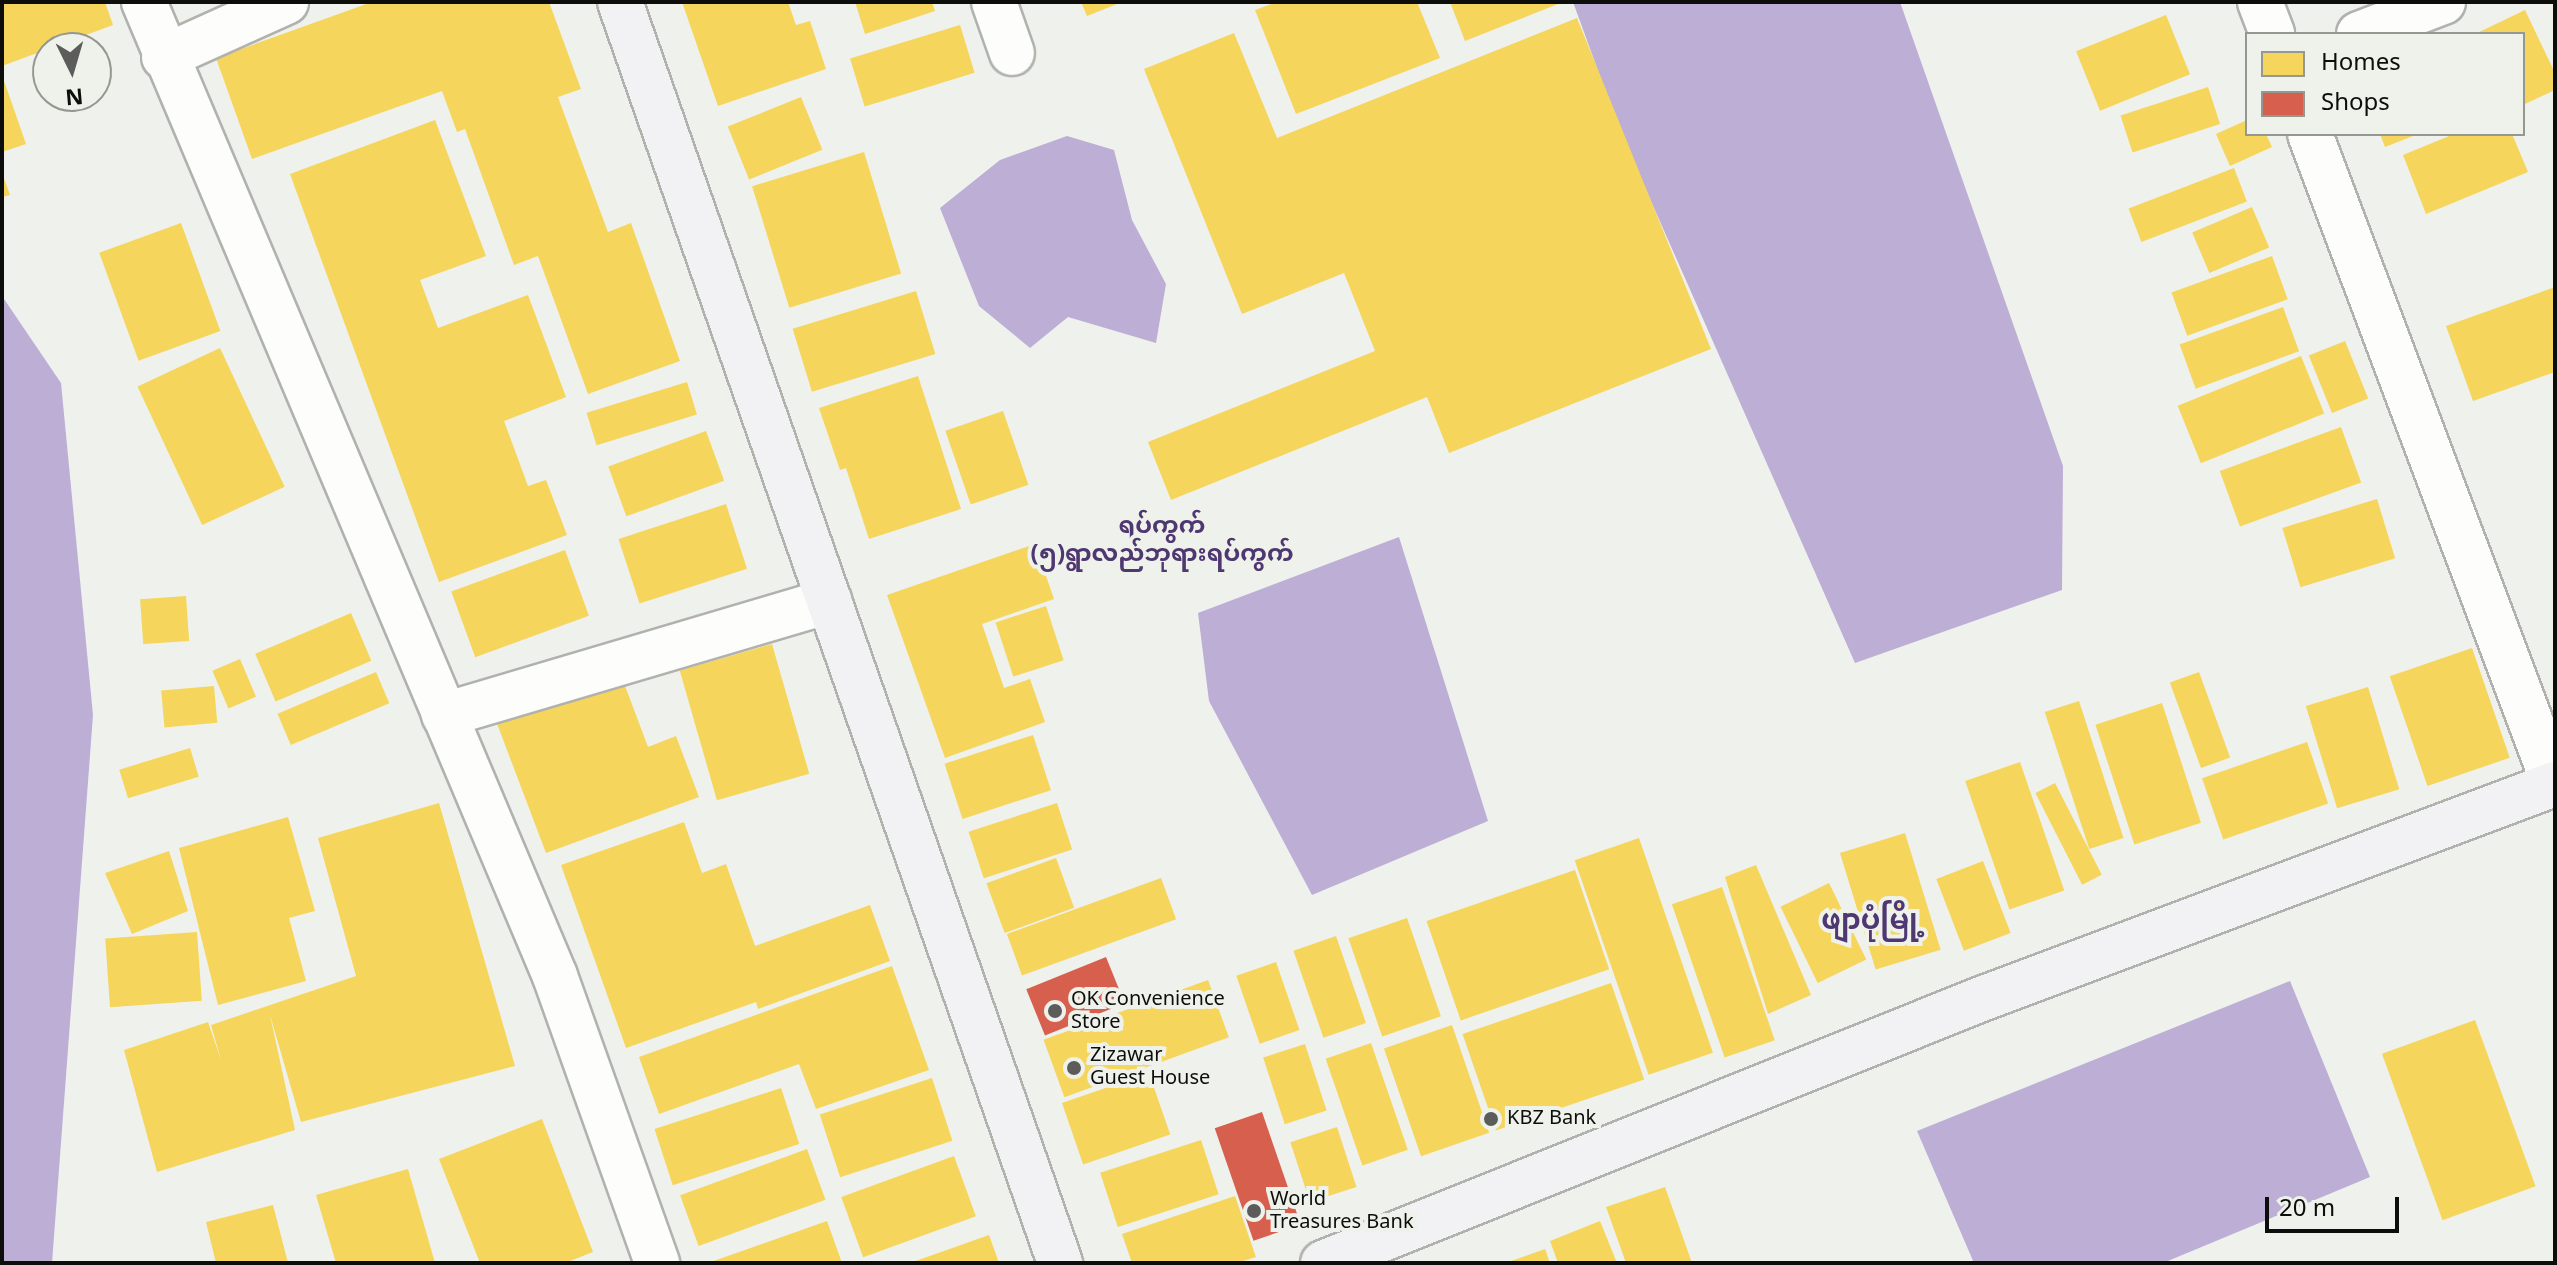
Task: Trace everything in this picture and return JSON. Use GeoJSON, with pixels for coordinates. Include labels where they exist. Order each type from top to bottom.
{"type":"FeatureCollection","features":[{"type":"Feature","properties":{"kind":"main road"},"geometry":{"type":"LineString","coordinates":[[620,2],[1060,1263]]}},
{"type":"Feature","properties":{"kind":"main road"},"geometry":{"type":"LineString","coordinates":[[1323,1263],[1984,998],[2555,784]]}},
{"type":"Feature","properties":{"kind":"street"},"geometry":{"type":"LineString","coordinates":[[144,2],[164,57],[555,976],[657,1263]]}},
{"type":"Feature","properties":{"kind":"street"},"geometry":{"type":"LineString","coordinates":[[164,57],[286,2]]}},
{"type":"Feature","properties":{"kind":"street"},"geometry":{"type":"LineString","coordinates":[[994,2],[1012,53]]}},
{"type":"Feature","properties":{"kind":"street"},"geometry":{"type":"LineString","coordinates":[[2260,2],[2271,32]]}},
{"type":"Feature","properties":{"kind":"street"},"geometry":{"type":"LineString","coordinates":[[2364,32],[2443,2]]}},
{"type":"Feature","properties":{"kind":"street"},"geometry":{"type":"LineString","coordinates":[[2311,136],[2555,784]]}},
{"type":"Feature","properties":{"kind":"street"},"geometry":{"type":"LineString","coordinates":[[444,715],[829,601]]}},
{"type":"Feature","properties":{"kind":"shaded area"},"geometry":{"type":"Polygon","coordinates":[[[1573,2],[1900,2],[2063,466],[2062,590],[1855,663],[1620,131],[1573,2]]]}},
{"type":"Feature","properties":{"kind":"shaded area"},"geometry":{"type":"Polygon","coordinates":[[[1067,136],[1114,150],[1132,220],[1166,284],[1156,343],[1068,317],[1030,348],[979,306],[940,208],[1000,160],[1067,136]]]}},
{"type":"Feature","properties":{"kind":"shaded area"},"geometry":{"type":"Polygon","coordinates":[[[2,296],[61,383],[93,715],[52,1263],[2,1263],[2,296]]]}},
{"type":"Feature","properties":{"kind":"shaded area"},"geometry":{"type":"Polygon","coordinates":[[[1399,537],[1488,821],[1312,895],[1209,701],[1198,613],[1399,537]]]}},
{"type":"Feature","properties":{"kind":"shaded area"},"geometry":{"type":"Polygon","coordinates":[[[2290,981],[2370,1177],[2163,1263],[1974,1263],[1917,1131],[2290,981]]]}},
{"type":"Feature","properties":{"kind":"building: Homes"},"geometry":{"type":"Polygon","coordinates":[[[2,2],[105,2],[113,25],[94,32],[32,32],[32,55],[2,66],[2,2]]]}},
{"type":"Feature","properties":{"kind":"building: Homes"},"geometry":{"type":"Polygon","coordinates":[[[372,2],[549,2],[581,89],[558,97],[608,232],[631,223],[680,361],[588,394],[538,256],[514,265],[465,129],[457,132],[442,91],[252,159],[216,58],[372,2]]]}},
{"type":"Feature","properties":{"kind":"building: Homes"},"geometry":{"type":"Polygon","coordinates":[[[682,2],[788,2],[796,25],[810,21],[826,69],[718,106],[682,2]]]}},
{"type":"Feature","properties":{"kind":"building: Homes"},"geometry":{"type":"Polygon","coordinates":[[[855,2],[932,2],[935,11],[865,34],[855,2]]]}},
{"type":"Feature","properties":{"kind":"building: Homes"},"geometry":{"type":"Polygon","coordinates":[[[1081,2],[1122,2],[1087,16],[1081,2]]]}},
{"type":"Feature","properties":{"kind":"building: Homes"},"geometry":{"type":"Polygon","coordinates":[[[1277,2],[1417,2],[1440,58],[1296,114],[1255,10],[1277,2]]]}},
{"type":"Feature","properties":{"kind":"building: Homes"},"geometry":{"type":"Polygon","coordinates":[[[1450,2],[1563,2],[1465,41],[1450,2]]]}},
{"type":"Feature","properties":{"kind":"building: Homes"},"geometry":{"type":"Polygon","coordinates":[[[2525,10],[2555,73],[2555,90],[2525,104],[2525,32],[2479,32],[2525,10]]]}},
{"type":"Feature","properties":{"kind":"building: Homes"},"geometry":{"type":"Polygon","coordinates":[[[2166,15],[2190,74],[2100,111],[2076,51],[2166,15]]]}},
{"type":"Feature","properties":{"kind":"building: Homes"},"geometry":{"type":"Polygon","coordinates":[[[1577,18],[1711,349],[1449,453],[1427,397],[1171,500],[1148,442],[1375,351],[1344,273],[1242,314],[1144,69],[1234,33],[1277,138],[1577,18]]]}},
{"type":"Feature","properties":{"kind":"building: Homes"},"geometry":{"type":"Polygon","coordinates":[[[960,25],[975,73],[865,106],[850,59],[960,25]]]}},
{"type":"Feature","properties":{"kind":"building: Homes"},"geometry":{"type":"Polygon","coordinates":[[[2,75],[26,144],[2,152],[2,75]]]}},
{"type":"Feature","properties":{"kind":"building: Homes"},"geometry":{"type":"Polygon","coordinates":[[[2208,87],[2220,124],[2133,153],[2121,115],[2208,87]]]}},
{"type":"Feature","properties":{"kind":"building: Homes"},"geometry":{"type":"Polygon","coordinates":[[[801,97],[822,150],[749,179],[728,127],[801,97]]]}},
{"type":"Feature","properties":{"kind":"building: Homes"},"geometry":{"type":"Polygon","coordinates":[[[435,120],[486,256],[420,280],[438,328],[528,295],[566,397],[504,421],[528,486],[546,480],[567,535],[439,582],[290,174],[435,120]]]}},
{"type":"Feature","properties":{"kind":"building: Homes"},"geometry":{"type":"Polygon","coordinates":[[[2245,121],[2245,136],[2267,136],[2272,147],[2230,166],[2216,134],[2245,121]]]}},
{"type":"Feature","properties":{"kind":"building: Homes"},"geometry":{"type":"Polygon","coordinates":[[[2381,136],[2413,136],[2385,147],[2381,136]]]}},
{"type":"Feature","properties":{"kind":"building: Homes"},"geometry":{"type":"Polygon","coordinates":[[[2449,136],[2513,136],[2528,172],[2426,214],[2403,155],[2449,136]]]}},
{"type":"Feature","properties":{"kind":"building: Homes"},"geometry":{"type":"Polygon","coordinates":[[[864,152],[901,273],[789,308],[752,186],[864,152]]]}},
{"type":"Feature","properties":{"kind":"building: Homes"},"geometry":{"type":"Polygon","coordinates":[[[2234,168],[2247,202],[2141,242],[2129,208],[2234,168]]]}},
{"type":"Feature","properties":{"kind":"building: Homes"},"geometry":{"type":"Polygon","coordinates":[[[2,173],[10,195],[2,197],[2,173]]]}},
{"type":"Feature","properties":{"kind":"building: Homes"},"geometry":{"type":"Polygon","coordinates":[[[2252,207],[2269,248],[2209,273],[2192,232],[2252,207]]]}},
{"type":"Feature","properties":{"kind":"building: Homes"},"geometry":{"type":"Polygon","coordinates":[[[181,223],[220,331],[139,361],[99,253],[181,223]]]}},
{"type":"Feature","properties":{"kind":"building: Homes"},"geometry":{"type":"Polygon","coordinates":[[[2272,256],[2288,299],[2187,336],[2171,293],[2272,256]]]}},
{"type":"Feature","properties":{"kind":"building: Homes"},"geometry":{"type":"Polygon","coordinates":[[[2555,287],[2555,372],[2473,401],[2446,326],[2555,287]]]}},
{"type":"Feature","properties":{"kind":"building: Homes"},"geometry":{"type":"Polygon","coordinates":[[[916,291],[935,354],[812,392],[793,329],[916,291]]]}},
{"type":"Feature","properties":{"kind":"building: Homes"},"geometry":{"type":"Polygon","coordinates":[[[2283,307],[2299,351],[2196,389],[2180,345],[2283,307]]]}},
{"type":"Feature","properties":{"kind":"building: Homes"},"geometry":{"type":"Polygon","coordinates":[[[2345,341],[2368,398],[2332,413],[2309,356],[2345,341]]]}},
{"type":"Feature","properties":{"kind":"building: Homes"},"geometry":{"type":"Polygon","coordinates":[[[220,348],[285,487],[202,525],[138,386],[220,348]]]}},
{"type":"Feature","properties":{"kind":"building: Homes"},"geometry":{"type":"Polygon","coordinates":[[[2301,356],[2324,413],[2201,463],[2178,406],[2301,356]]]}},
{"type":"Feature","properties":{"kind":"building: Homes"},"geometry":{"type":"Polygon","coordinates":[[[918,376],[961,509],[869,539],[846,468],[840,470],[819,408],[918,376]]]}},
{"type":"Feature","properties":{"kind":"building: Homes"},"geometry":{"type":"Polygon","coordinates":[[[687,382],[697,415],[597,445],[587,413],[687,382]]]}},
{"type":"Feature","properties":{"kind":"building: Homes"},"geometry":{"type":"Polygon","coordinates":[[[1003,411],[1028,485],[971,505],[945,431],[1003,411]]]}},
{"type":"Feature","properties":{"kind":"building: Homes"},"geometry":{"type":"Polygon","coordinates":[[[2341,427],[2361,482],[2240,527],[2220,471],[2341,427]]]}},
{"type":"Feature","properties":{"kind":"building: Homes"},"geometry":{"type":"Polygon","coordinates":[[[706,431],[724,481],[626,516],[608,467],[706,431]]]}},
{"type":"Feature","properties":{"kind":"building: Homes"},"geometry":{"type":"Polygon","coordinates":[[[2377,499],[2395,558],[2300,587],[2282,528],[2377,499]]]}},
{"type":"Feature","properties":{"kind":"building: Homes"},"geometry":{"type":"Polygon","coordinates":[[[726,504],[747,569],[640,604],[619,539],[726,504]]]}},
{"type":"Feature","properties":{"kind":"building: Homes"},"geometry":{"type":"Polygon","coordinates":[[[1035,544],[1054,599],[982,624],[1004,688],[1030,679],[1045,722],[945,758],[887,595],[1035,544]]]}},
{"type":"Feature","properties":{"kind":"building: Homes"},"geometry":{"type":"Polygon","coordinates":[[[565,550],[589,616],[475,657],[451,591],[565,550]]]}},
{"type":"Feature","properties":{"kind":"building: Homes"},"geometry":{"type":"Polygon","coordinates":[[[186,596],[189,641],[143,644],[140,599],[186,596]]]}},
{"type":"Feature","properties":{"kind":"building: Homes"},"geometry":{"type":"Polygon","coordinates":[[[1046,606],[1064,660],[1013,677],[996,622],[1046,606]]]}},
{"type":"Feature","properties":{"kind":"building: Homes"},"geometry":{"type":"Polygon","coordinates":[[[351,613],[371,661],[276,702],[255,654],[351,613]]]}},
{"type":"Feature","properties":{"kind":"building: Homes"},"geometry":{"type":"Polygon","coordinates":[[[772,644],[809,774],[717,800],[680,670],[772,644]]]}},
{"type":"Feature","properties":{"kind":"building: Homes"},"geometry":{"type":"Polygon","coordinates":[[[2472,648],[2510,758],[2428,786],[2390,676],[2472,648]]]}},
{"type":"Feature","properties":{"kind":"building: Homes"},"geometry":{"type":"Polygon","coordinates":[[[240,659],[256,697],[228,708],[212,671],[240,659]]]}},
{"type":"Feature","properties":{"kind":"building: Homes"},"geometry":{"type":"Polygon","coordinates":[[[376,672],[389,703],[291,745],[278,714],[376,672]]]}},
{"type":"Feature","properties":{"kind":"building: Homes"},"geometry":{"type":"Polygon","coordinates":[[[2199,672],[2230,758],[2201,768],[2170,683],[2199,672]]]}},
{"type":"Feature","properties":{"kind":"building: Homes"},"geometry":{"type":"Polygon","coordinates":[[[621,675],[648,747],[676,736],[699,797],[546,853],[496,721],[621,675]]]}},
{"type":"Feature","properties":{"kind":"building: Homes"},"geometry":{"type":"Polygon","coordinates":[[[214,686],[217,723],[164,727],[161,691],[214,686]]]}},
{"type":"Feature","properties":{"kind":"building: Homes"},"geometry":{"type":"Polygon","coordinates":[[[2368,687],[2399,789],[2337,808],[2306,706],[2368,687]]]}},
{"type":"Feature","properties":{"kind":"building: Homes"},"geometry":{"type":"Polygon","coordinates":[[[2079,701],[2123,838],[2089,849],[2045,712],[2079,701]]]}},
{"type":"Feature","properties":{"kind":"building: Homes"},"geometry":{"type":"Polygon","coordinates":[[[2162,703],[2201,823],[2134,844],[2095,725],[2162,703]]]}},
{"type":"Feature","properties":{"kind":"building: Homes"},"geometry":{"type":"Polygon","coordinates":[[[1033,735],[1051,790],[962,819],[945,764],[1033,735]]]}},
{"type":"Feature","properties":{"kind":"building: Homes"},"geometry":{"type":"Polygon","coordinates":[[[2307,742],[2328,803],[2223,840],[2202,778],[2307,742]]]}},
{"type":"Feature","properties":{"kind":"building: Homes"},"geometry":{"type":"Polygon","coordinates":[[[190,748],[199,777],[128,798],[119,770],[190,748]]]}},
{"type":"Feature","properties":{"kind":"building: Homes"},"geometry":{"type":"Polygon","coordinates":[[[2020,762],[2064,891],[2009,909],[1965,781],[2020,762]]]}},
{"type":"Feature","properties":{"kind":"building: Homes"},"geometry":{"type":"Polygon","coordinates":[[[2055,783],[2102,875],[2082,885],[2035,793],[2055,783]]]}},
{"type":"Feature","properties":{"kind":"building: Homes"},"geometry":{"type":"Polygon","coordinates":[[[439,803],[515,1066],[301,1122],[270,1015],[295,1130],[157,1172],[124,1050],[208,1022],[221,1060],[211,1025],[356,976],[318,838],[439,803]]]}},
{"type":"Feature","properties":{"kind":"building: Homes"},"geometry":{"type":"Polygon","coordinates":[[[1057,803],[1072,850],[984,878],[969,832],[1057,803]]]}},
{"type":"Feature","properties":{"kind":"building: Homes"},"geometry":{"type":"Polygon","coordinates":[[[288,817],[315,911],[289,918],[306,981],[218,1005],[179,848],[288,817]]]}},
{"type":"Feature","properties":{"kind":"building: Homes"},"geometry":{"type":"Polygon","coordinates":[[[684,822],[702,873],[726,864],[755,946],[870,905],[890,961],[758,1009],[756,1002],[626,1048],[561,865],[684,822]]]}},
{"type":"Feature","properties":{"kind":"building: Homes"},"geometry":{"type":"Polygon","coordinates":[[[1905,833],[1941,950],[1876,970],[1840,853],[1905,833]]]}},
{"type":"Feature","properties":{"kind":"building: Homes"},"geometry":{"type":"Polygon","coordinates":[[[1639,838],[1713,1053],[1649,1075],[1575,860],[1639,838]]]}},
{"type":"Feature","properties":{"kind":"building: Homes"},"geometry":{"type":"Polygon","coordinates":[[[169,851],[188,911],[132,934],[105,873],[169,851]]]}},
{"type":"Feature","properties":{"kind":"building: Homes"},"geometry":{"type":"Polygon","coordinates":[[[1056,858],[1074,908],[1005,933],[986,883],[1056,858]]]}},
{"type":"Feature","properties":{"kind":"building: Homes"},"geometry":{"type":"Polygon","coordinates":[[[1983,861],[2011,933],[1964,951],[1936,879],[1983,861]]]}},
{"type":"Feature","properties":{"kind":"building: Homes"},"geometry":{"type":"Polygon","coordinates":[[[1756,865],[1811,995],[1768,1014],[1725,877],[1756,865]]]}},
{"type":"Feature","properties":{"kind":"building: Homes"},"geometry":{"type":"Polygon","coordinates":[[[1575,870],[1609,969],[1461,1020],[1427,921],[1575,870]]]}},
{"type":"Feature","properties":{"kind":"building: Homes"},"geometry":{"type":"Polygon","coordinates":[[[1161,878],[1176,919],[1022,975],[1007,934],[1161,878]]]}},
{"type":"Feature","properties":{"kind":"building: Homes"},"geometry":{"type":"Polygon","coordinates":[[[1829,883],[1866,959],[1818,983],[1780,907],[1829,883]]]}},
{"type":"Feature","properties":{"kind":"building: Homes"},"geometry":{"type":"Polygon","coordinates":[[[1722,887],[1775,1040],[1725,1057],[1672,904],[1722,887]]]}},
{"type":"Feature","properties":{"kind":"building: Homes"},"geometry":{"type":"Polygon","coordinates":[[[1407,918],[1441,1016],[1382,1037],[1348,938],[1407,918]]]}},
{"type":"Feature","properties":{"kind":"building: Homes"},"geometry":{"type":"Polygon","coordinates":[[[197,932],[202,1001],[110,1007],[105,938],[197,932]]]}},
{"type":"Feature","properties":{"kind":"building: Homes"},"geometry":{"type":"Polygon","coordinates":[[[1336,936],[1366,1023],[1323,1038],[1293,951],[1336,936]]]}},
{"type":"Feature","properties":{"kind":"building: Homes"},"geometry":{"type":"Polygon","coordinates":[[[1276,962],[1299,1030],[1260,1044],[1236,976],[1276,962]]]}},
{"type":"Feature","properties":{"kind":"building: Homes"},"geometry":{"type":"Polygon","coordinates":[[[892,966],[929,1070],[816,1109],[799,1064],[659,1114],[639,1057],[892,966]]]}},
{"type":"Feature","properties":{"kind":"building: Homes"},"geometry":{"type":"Polygon","coordinates":[[[1208,980],[1229,1037],[1064,1097],[1044,1040],[1208,980]]]}},
{"type":"Feature","properties":{"kind":"building: Homes"},"geometry":{"type":"Polygon","coordinates":[[[1611,983],[1644,1079],[1496,1131],[1463,1034],[1611,983]]]}},
{"type":"Feature","properties":{"kind":"building: Homes"},"geometry":{"type":"Polygon","coordinates":[[[2475,1020],[2536,1186],[2443,1220],[2382,1054],[2475,1020]]]}},
{"type":"Feature","properties":{"kind":"building: Homes"},"geometry":{"type":"Polygon","coordinates":[[[1452,1025],[1489,1133],[1421,1156],[1384,1048],[1452,1025]]]}},
{"type":"Feature","properties":{"kind":"building: Homes"},"geometry":{"type":"Polygon","coordinates":[[[1371,1043],[1408,1150],[1362,1165],[1326,1059],[1371,1043]]]}},
{"type":"Feature","properties":{"kind":"building: Homes"},"geometry":{"type":"Polygon","coordinates":[[[1305,1044],[1327,1111],[1285,1124],[1263,1058],[1305,1044]]]}},
{"type":"Feature","properties":{"kind":"building: Homes"},"geometry":{"type":"Polygon","coordinates":[[[1149,1073],[1170,1134],[1083,1164],[1062,1103],[1149,1073]]]}},
{"type":"Feature","properties":{"kind":"building: Homes"},"geometry":{"type":"Polygon","coordinates":[[[932,1078],[952,1141],[840,1177],[820,1114],[932,1078]]]}},
{"type":"Feature","properties":{"kind":"building: Homes"},"geometry":{"type":"Polygon","coordinates":[[[781,1088],[799,1144],[673,1185],[655,1129],[781,1088]]]}},
{"type":"Feature","properties":{"kind":"building: Homes"},"geometry":{"type":"Polygon","coordinates":[[[542,1119],[593,1252],[565,1263],[480,1263],[439,1159],[542,1119]]]}},
{"type":"Feature","properties":{"kind":"building: Homes"},"geometry":{"type":"Polygon","coordinates":[[[1337,1127],[1356,1187],[1310,1202],[1290,1142],[1337,1127]]]}},
{"type":"Feature","properties":{"kind":"building: Homes"},"geometry":{"type":"Polygon","coordinates":[[[1201,1140],[1219,1194],[1118,1227],[1100,1173],[1201,1140]]]}},
{"type":"Feature","properties":{"kind":"building: Homes"},"geometry":{"type":"Polygon","coordinates":[[[807,1149],[825,1200],[699,1246],[680,1195],[807,1149]]]}},
{"type":"Feature","properties":{"kind":"building: Homes"},"geometry":{"type":"Polygon","coordinates":[[[954,1156],[976,1216],[863,1257],[841,1197],[954,1156]]]}},
{"type":"Feature","properties":{"kind":"building: Homes"},"geometry":{"type":"Polygon","coordinates":[[[408,1169],[435,1263],[336,1263],[316,1195],[408,1169]]]}},
{"type":"Feature","properties":{"kind":"building: Homes"},"geometry":{"type":"Polygon","coordinates":[[[1665,1187],[1692,1263],[1626,1263],[1606,1207],[1665,1187]]]}},
{"type":"Feature","properties":{"kind":"building: Homes"},"geometry":{"type":"Polygon","coordinates":[[[1235,1196],[1256,1257],[1237,1263],[1132,1263],[1122,1234],[1235,1196]]]}},
{"type":"Feature","properties":{"kind":"building: Homes"},"geometry":{"type":"Polygon","coordinates":[[[273,1205],[288,1263],[216,1263],[206,1222],[273,1205]]]}},
{"type":"Feature","properties":{"kind":"building: Homes"},"geometry":{"type":"Polygon","coordinates":[[[827,1221],[842,1263],[708,1263],[827,1221]]]}},
{"type":"Feature","properties":{"kind":"building: Homes"},"geometry":{"type":"Polygon","coordinates":[[[1600,1221],[1617,1263],[1558,1263],[1550,1241],[1600,1221]]]}},
{"type":"Feature","properties":{"kind":"building: Homes"},"geometry":{"type":"Polygon","coordinates":[[[989,1235],[999,1263],[910,1263],[989,1235]]]}},
{"type":"Feature","properties":{"kind":"building: Homes"},"geometry":{"type":"Polygon","coordinates":[[[1545,1249],[1550,1263],[1506,1263],[1545,1249]]]}},
{"type":"Feature","properties":{"kind":"building: Shops"},"geometry":{"type":"Polygon","coordinates":[[[1106,957],[1125,1003],[1045,1036],[1026,989],[1106,957]]]}},
{"type":"Feature","properties":{"kind":"building: Shops"},"geometry":{"type":"Polygon","coordinates":[[[1262,1112],[1301,1225],[1253,1241],[1215,1128],[1262,1112]]]}},
{"type":"Feature","properties":{"kind":"place","name":"OK Convenience Store"},"geometry":{"type":"Point","coordinates":[1055,1011]}},
{"type":"Feature","properties":{"kind":"place","name":"Zizawar Guest House"},"geometry":{"type":"Point","coordinates":[1074,1068]}},
{"type":"Feature","properties":{"kind":"place","name":"KBZ Bank"},"geometry":{"type":"Point","coordinates":[1491,1119]}},
{"type":"Feature","properties":{"kind":"place","name":"World Treasures Bank"},"geometry":{"type":"Point","coordinates":[1254,1211]}},
{"type":"Feature","properties":{"kind":"district","name":"ရပ်ကွက် (၅)ရွာလည်ဘုရားရပ်ကွက်"},"geometry":{"type":"Point","coordinates":[1162,542]}},
{"type":"Feature","properties":{"kind":"district","name":"ဖျာပုံမြို့"},"geometry":{"type":"Point","coordinates":[1873,923]}}]}
